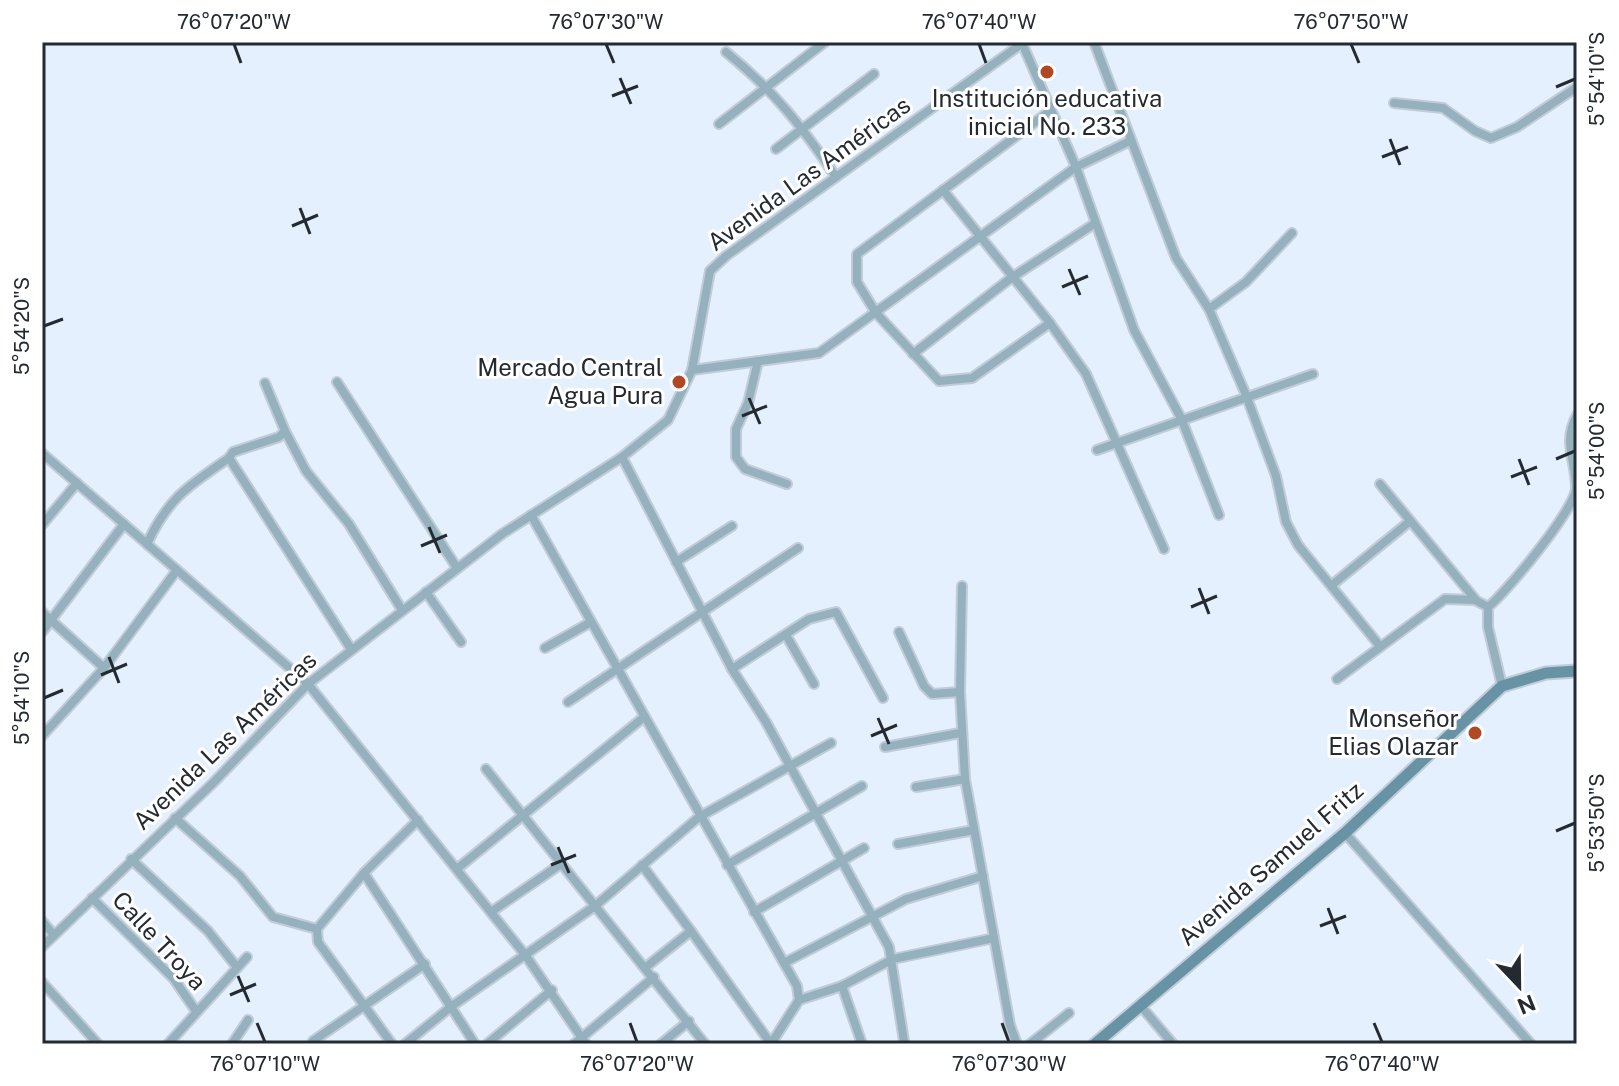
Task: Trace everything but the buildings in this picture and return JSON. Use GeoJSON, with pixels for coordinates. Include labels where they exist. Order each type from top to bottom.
{"type":"FeatureCollection","features":[{"type":"Feature","properties":{"kind":"street"},"geometry":{"type":"LineString","coordinates":[[719,124],[825,42]]}},
{"type":"Feature","properties":{"kind":"street"},"geometry":{"type":"LineString","coordinates":[[1094,42],[1176,258],[1209,309],[1246,395],[1276,476],[1286,522],[1298,545],[1379,645]]}},
{"type":"Feature","properties":{"kind":"street"},"geometry":{"type":"LineString","coordinates":[[1023,43],[1076,167],[1134,330],[1181,418],[1219,515]]}},
{"type":"Feature","properties":{"kind":"street","name":"Avenida Las Américas"},"geometry":{"type":"LineString","coordinates":[[42,947],[308,684],[457,568],[531,515],[622,457],[668,420],[692,370],[710,271],[1023,43]]}},
{"type":"Feature","properties":{"kind":"street"},"geometry":{"type":"LineString","coordinates":[[726,52],[768,86],[802,127],[836,177]]}},
{"type":"Feature","properties":{"kind":"street"},"geometry":{"type":"LineString","coordinates":[[776,149],[874,74]]}},
{"type":"Feature","properties":{"kind":"street"},"geometry":{"type":"LineString","coordinates":[[1394,103],[1443,108],[1475,131],[1491,138],[1517,127],[1577,87]]}},
{"type":"Feature","properties":{"kind":"street"},"geometry":{"type":"LineString","coordinates":[[1050,111],[857,254],[857,282],[876,313],[939,381],[967,380],[1050,323]]}},
{"type":"Feature","properties":{"kind":"street"},"geometry":{"type":"LineString","coordinates":[[692,370],[819,353],[1076,167],[1130,141]]}},
{"type":"Feature","properties":{"kind":"street"},"geometry":{"type":"LineString","coordinates":[[943,190],[1050,323],[1086,374],[1164,549]]}},
{"type":"Feature","properties":{"kind":"street"},"geometry":{"type":"LineString","coordinates":[[913,354],[1011,278],[1094,224]]}},
{"type":"Feature","properties":{"kind":"street"},"geometry":{"type":"LineString","coordinates":[[1209,309],[1263,267],[1292,233]]}},
{"type":"Feature","properties":{"kind":"street"},"geometry":{"type":"LineString","coordinates":[[758,361],[748,403],[736,429],[736,457],[745,469],[787,484]]}},
{"type":"Feature","properties":{"kind":"street"},"geometry":{"type":"LineString","coordinates":[[1097,450],[1246,395],[1313,374]]}},
{"type":"Feature","properties":{"kind":"street"},"geometry":{"type":"LineString","coordinates":[[337,382],[457,568]]}},
{"type":"Feature","properties":{"kind":"street"},"geometry":{"type":"LineString","coordinates":[[265,383],[306,471],[349,524],[402,610]]}},
{"type":"Feature","properties":{"kind":"street"},"geometry":{"type":"LineString","coordinates":[[1502,686],[1488,627],[1488,607],[1530,561],[1574,501],[1576,483],[1568,439],[1577,415]]}},
{"type":"Feature","properties":{"kind":"street"},"geometry":{"type":"LineString","coordinates":[[147,544],[165,508],[190,485],[233,452],[279,437],[285,431]]}},
{"type":"Feature","properties":{"kind":"street"},"geometry":{"type":"LineString","coordinates":[[42,453],[308,684],[458,868],[552,990],[581,1042],[654,977]]}},
{"type":"Feature","properties":{"kind":"street"},"geometry":{"type":"LineString","coordinates":[[622,457],[732,669],[766,722],[893,959],[904,1041]]}},
{"type":"Feature","properties":{"kind":"street"},"geometry":{"type":"LineString","coordinates":[[229,458],[351,649]]}},
{"type":"Feature","properties":{"kind":"street"},"geometry":{"type":"LineString","coordinates":[[42,525],[77,483]]}},
{"type":"Feature","properties":{"kind":"street"},"geometry":{"type":"LineString","coordinates":[[1380,484],[1475,600],[1488,607]]}},
{"type":"Feature","properties":{"kind":"street"},"geometry":{"type":"LineString","coordinates":[[531,515],[797,986],[799,1000]]}},
{"type":"Feature","properties":{"kind":"street"},"geometry":{"type":"LineString","coordinates":[[1332,585],[1409,522]]}},
{"type":"Feature","properties":{"kind":"street"},"geometry":{"type":"LineString","coordinates":[[42,632],[124,524]]}},
{"type":"Feature","properties":{"kind":"street"},"geometry":{"type":"LineString","coordinates":[[676,562],[732,526]]}},
{"type":"Feature","properties":{"kind":"street"},"geometry":{"type":"LineString","coordinates":[[568,702],[798,548]]}},
{"type":"Feature","properties":{"kind":"street"},"geometry":{"type":"LineString","coordinates":[[42,736],[104,668],[177,570]]}},
{"type":"Feature","properties":{"kind":"street"},"geometry":{"type":"LineString","coordinates":[[962,586],[960,733],[965,779],[1017,1044]]}},
{"type":"Feature","properties":{"kind":"street"},"geometry":{"type":"LineString","coordinates":[[426,592],[461,642]]}},
{"type":"Feature","properties":{"kind":"street"},"geometry":{"type":"LineString","coordinates":[[1337,679],[1445,599],[1475,600]]}},
{"type":"Feature","properties":{"kind":"street"},"geometry":{"type":"LineString","coordinates":[[42,612],[104,668]]}},
{"type":"Feature","properties":{"kind":"street"},"geometry":{"type":"LineString","coordinates":[[732,669],[809,619],[836,612],[883,698]]}},
{"type":"Feature","properties":{"kind":"street"},"geometry":{"type":"LineString","coordinates":[[545,648],[591,622]]}},
{"type":"Feature","properties":{"kind":"street"},"geometry":{"type":"LineString","coordinates":[[899,632],[924,686],[932,694],[960,692]]}},
{"type":"Feature","properties":{"kind":"street"},"geometry":{"type":"LineString","coordinates":[[786,635],[814,684]]}},
{"type":"Feature","properties":{"kind":"street","name":"Avenida Samuel Fritz"},"geometry":{"type":"LineString","coordinates":[[1095,1044],[1345,833],[1502,686],[1546,673],[1577,671]]}},
{"type":"Feature","properties":{"kind":"street"},"geometry":{"type":"LineString","coordinates":[[458,868],[644,717]]}},
{"type":"Feature","properties":{"kind":"street"},"geometry":{"type":"LineString","coordinates":[[885,747],[960,733]]}},
{"type":"Feature","properties":{"kind":"street"},"geometry":{"type":"LineString","coordinates":[[405,1044],[452,1006],[595,906],[699,817],[831,743]]}},
{"type":"Feature","properties":{"kind":"street"},"geometry":{"type":"LineString","coordinates":[[486,769],[705,1044]]}},
{"type":"Feature","properties":{"kind":"street"},"geometry":{"type":"LineString","coordinates":[[916,787],[965,779]]}},
{"type":"Feature","properties":{"kind":"street"},"geometry":{"type":"LineString","coordinates":[[727,865],[862,786]]}},
{"type":"Feature","properties":{"kind":"street"},"geometry":{"type":"LineString","coordinates":[[175,818],[240,876],[273,917],[317,929]]}},
{"type":"Feature","properties":{"kind":"street"},"geometry":{"type":"LineString","coordinates":[[392,1044],[318,942],[317,929],[364,873],[418,820]]}},
{"type":"Feature","properties":{"kind":"street"},"geometry":{"type":"LineString","coordinates":[[898,844],[974,830]]}},
{"type":"Feature","properties":{"kind":"street"},"geometry":{"type":"LineString","coordinates":[[1345,833],[1531,1044]]}},
{"type":"Feature","properties":{"kind":"street"},"geometry":{"type":"LineString","coordinates":[[754,912],[864,848]]}},
{"type":"Feature","properties":{"kind":"street"},"geometry":{"type":"LineString","coordinates":[[131,859],[208,931],[236,966]]}},
{"type":"Feature","properties":{"kind":"street"},"geometry":{"type":"LineString","coordinates":[[491,912],[561,864]]}},
{"type":"Feature","properties":{"kind":"street"},"geometry":{"type":"LineString","coordinates":[[642,865],[771,1044],[799,1000],[842,986],[893,959],[994,938]]}},
{"type":"Feature","properties":{"kind":"street"},"geometry":{"type":"LineString","coordinates":[[364,873],[475,1044]]}},
{"type":"Feature","properties":{"kind":"street"},"geometry":{"type":"LineString","coordinates":[[784,963],[906,899],[983,876]]}},
{"type":"Feature","properties":{"kind":"street","name":"Calle Troya"},"geometry":{"type":"LineString","coordinates":[[92,898],[174,979],[196,1011]]}},
{"type":"Feature","properties":{"kind":"street"},"geometry":{"type":"LineString","coordinates":[[42,921],[54,935]]}},
{"type":"Feature","properties":{"kind":"street"},"geometry":{"type":"LineString","coordinates":[[646,967],[691,931]]}},
{"type":"Feature","properties":{"kind":"street"},"geometry":{"type":"LineString","coordinates":[[170,1043],[247,957]]}},
{"type":"Feature","properties":{"kind":"street"},"geometry":{"type":"LineString","coordinates":[[313,1041],[425,964]]}},
{"type":"Feature","properties":{"kind":"street"},"geometry":{"type":"LineString","coordinates":[[42,982],[98,1044]]}},
{"type":"Feature","properties":{"kind":"street"},"geometry":{"type":"LineString","coordinates":[[842,986],[862,1044]]}},
{"type":"Feature","properties":{"kind":"street"},"geometry":{"type":"LineString","coordinates":[[487,1044],[552,990]]}},
{"type":"Feature","properties":{"kind":"street"},"geometry":{"type":"LineString","coordinates":[[1140,1005],[1173,1044]]}},
{"type":"Feature","properties":{"kind":"street"},"geometry":{"type":"LineString","coordinates":[[1030,1044],[1069,1013]]}},
{"type":"Feature","properties":{"kind":"street"},"geometry":{"type":"LineString","coordinates":[[232,1044],[248,1020]]}},
{"type":"Feature","properties":{"kind":"street"},"geometry":{"type":"LineString","coordinates":[[661,1044],[689,1021]]}},
{"type":"Feature","properties":{"kind":"place","name":"Institución educativa inicial No. 233"},"geometry":{"type":"Point","coordinates":[1047,72]}},
{"type":"Feature","properties":{"kind":"place","name":"Mercado Central Agua Pura"},"geometry":{"type":"Point","coordinates":[679,382]}},
{"type":"Feature","properties":{"kind":"place","name":"Monseñor Elias Olazar"},"geometry":{"type":"Point","coordinates":[1475,733]}}]}
